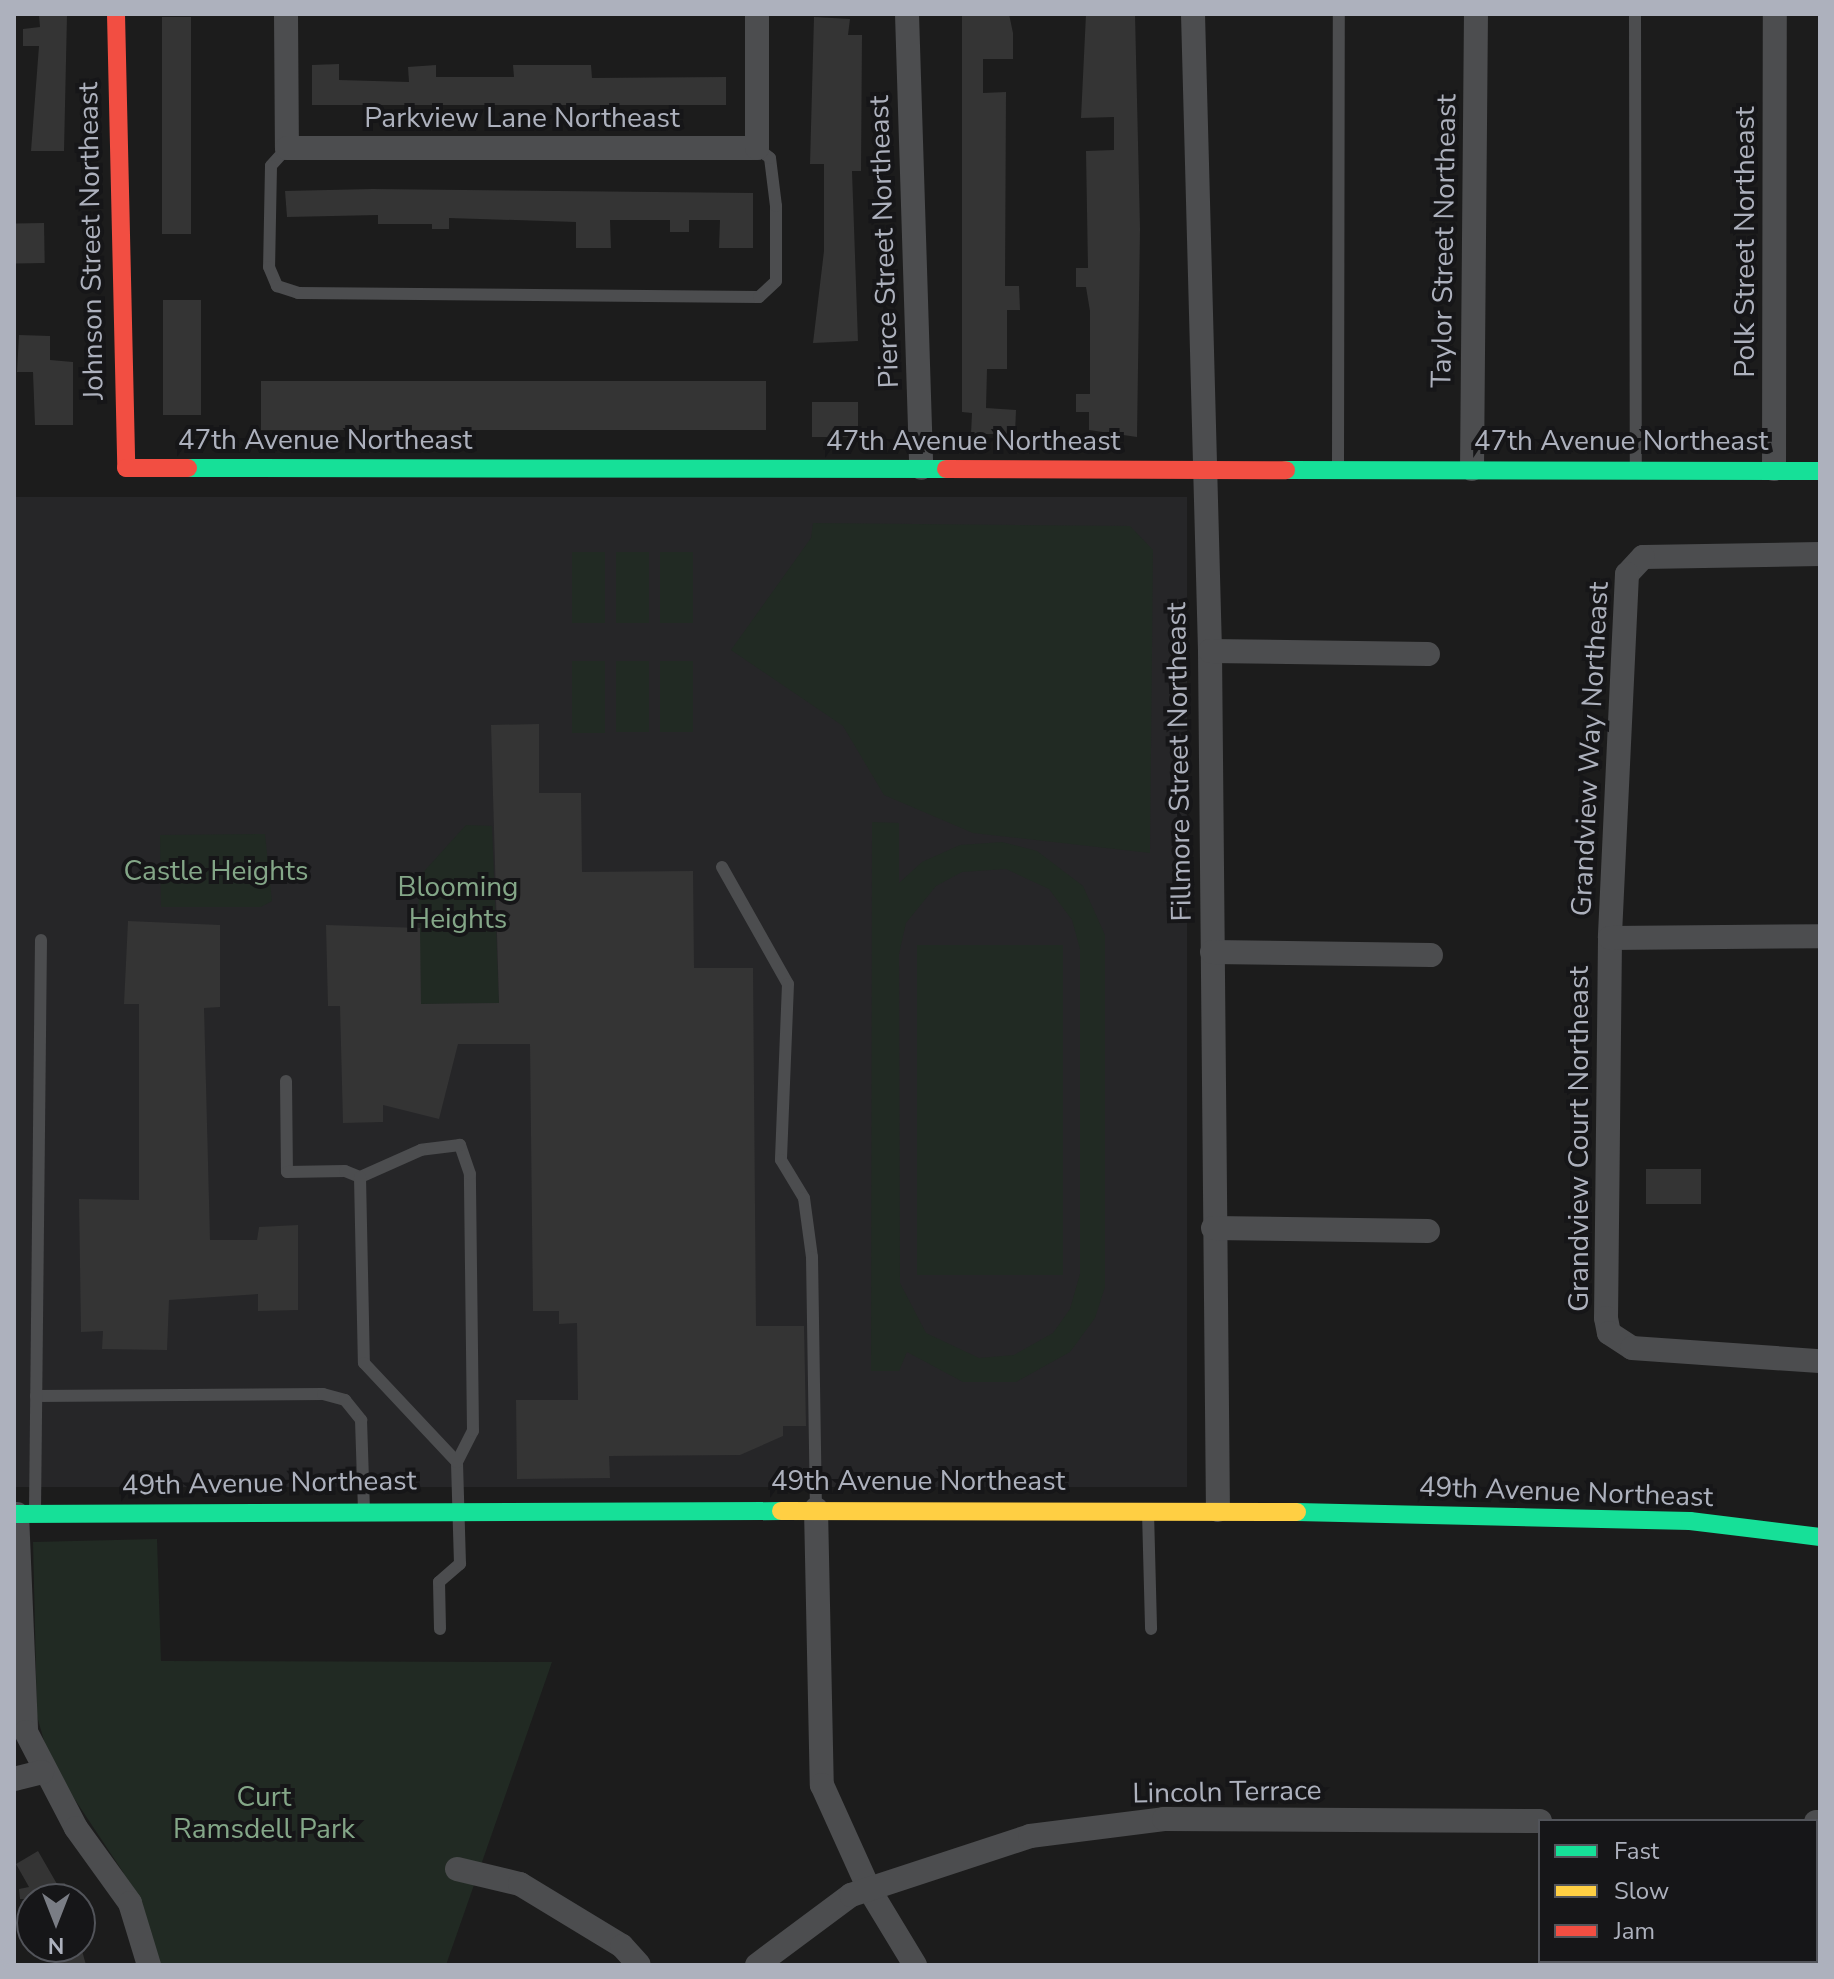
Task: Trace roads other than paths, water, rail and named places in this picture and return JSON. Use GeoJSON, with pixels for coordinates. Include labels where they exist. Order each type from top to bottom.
{"type":"FeatureCollection","features":[{"type":"Feature","properties":{"kind":"street","name":"Johnson Street Northeast"},"geometry":{"type":"LineString","coordinates":[[116,14],[126,468]]}},
{"type":"Feature","properties":{"kind":"street"},"geometry":{"type":"LineString","coordinates":[[286,14],[287,148]]}},
{"type":"Feature","properties":{"kind":"street"},"geometry":{"type":"LineString","coordinates":[[757,14],[757,148]]}},
{"type":"Feature","properties":{"kind":"street","name":"Pierce Street Northeast"},"geometry":{"type":"LineString","coordinates":[[907,14],[921,468]]}},
{"type":"Feature","properties":{"kind":"street","name":"Fillmore Street Northeast"},"geometry":{"type":"LineString","coordinates":[[1193,14],[1201,469],[1210,651],[1218,1510]]}},
{"type":"Feature","properties":{"kind":"street","name":"Taylor Street Northeast"},"geometry":{"type":"LineString","coordinates":[[1472,469],[1476,14]]}},
{"type":"Feature","properties":{"kind":"street","name":"Polk Street Northeast"},"geometry":{"type":"LineString","coordinates":[[1774,469],[1775,14]]}},
{"type":"Feature","properties":{"kind":"street","name":"Parkview Lane Northeast"},"geometry":{"type":"LineString","coordinates":[[287,148],[757,148]]}},
{"type":"Feature","properties":{"kind":"street","name":"47th Avenue Northeast"},"geometry":{"type":"LineString","coordinates":[[126,468],[1820,471]]}},
{"type":"Feature","properties":{"kind":"street","name":"Grandview Way Northeast"},"geometry":{"type":"LineString","coordinates":[[1610,938],[1622,599],[1631,566],[1654,556],[1820,554]]}},
{"type":"Feature","properties":{"kind":"street"},"geometry":{"type":"LineString","coordinates":[[1210,651],[1428,654]]}},
{"type":"Feature","properties":{"kind":"street","name":"Grandview Court Northeast"},"geometry":{"type":"LineString","coordinates":[[1820,936],[1610,938],[1609,1333],[1632,1348],[1820,1361]]}},
{"type":"Feature","properties":{"kind":"street"},"geometry":{"type":"LineString","coordinates":[[1212,952],[1431,955]]}},
{"type":"Feature","properties":{"kind":"street"},"geometry":{"type":"LineString","coordinates":[[1213,1228],[1428,1231]]}},
{"type":"Feature","properties":{"kind":"street","name":"49th Avenue Northeast"},"geometry":{"type":"LineString","coordinates":[[22,1514],[458,1509],[1218,1510],[1690,1521],[1820,1537]]}},
{"type":"Feature","properties":{"kind":"street"},"geometry":{"type":"LineString","coordinates":[[816,1509],[822,1785],[869,1889],[915,1965]]}},
{"type":"Feature","properties":{"kind":"street"},"geometry":{"type":"LineString","coordinates":[[22,1514],[26,1732],[42,1772],[130,1903],[149,1965]]}},
{"type":"Feature","properties":{"kind":"street"},"geometry":{"type":"LineString","coordinates":[[14,1779],[42,1772]]}},
{"type":"Feature","properties":{"kind":"street","name":"Lincoln Terrace"},"geometry":{"type":"LineString","coordinates":[[757,1965],[851,1895],[1030,1836],[1164,1819],[1538,1821]]}},
{"type":"Feature","properties":{"kind":"street"},"geometry":{"type":"LineString","coordinates":[[457,1869],[520,1884],[622,1946],[639,1965]]}},
{"type":"Feature","properties":{"kind":"lane"},"geometry":{"type":"LineString","coordinates":[[1338,469],[1339,14]]}},
{"type":"Feature","properties":{"kind":"lane"},"geometry":{"type":"LineString","coordinates":[[1635,14],[1636,469]]}},
{"type":"Feature","properties":{"kind":"lane"},"geometry":{"type":"LineString","coordinates":[[287,148],[271,166],[269,267],[277,286],[298,293],[759,297],[776,281],[776,206],[770,158],[757,148]]}},
{"type":"Feature","properties":{"kind":"lane"},"geometry":{"type":"LineString","coordinates":[[722,867],[788,984],[781,1160],[804,1198],[812,1257],[816,1509]]}},
{"type":"Feature","properties":{"kind":"lane"},"geometry":{"type":"LineString","coordinates":[[22,1514],[36,1396],[41,940]]}},
{"type":"Feature","properties":{"kind":"lane"},"geometry":{"type":"LineString","coordinates":[[286,1081],[287,1172],[345,1171],[360,1177],[421,1150],[460,1145],[470,1174],[473,1431],[457,1462],[460,1564],[439,1582],[440,1629]]}},
{"type":"Feature","properties":{"kind":"lane"},"geometry":{"type":"LineString","coordinates":[[360,1177],[364,1363],[375,1382],[457,1462]]}},
{"type":"Feature","properties":{"kind":"lane"},"geometry":{"type":"LineString","coordinates":[[36,1396],[323,1394],[345,1400],[361,1420],[364,1511]]}},
{"type":"Feature","properties":{"kind":"lane"},"geometry":{"type":"LineString","coordinates":[[1148,1510],[1151,1629]]}},
{"type":"Feature","properties":{"kind":"park label","name":"Castle Heights"},"geometry":{"type":"Point","coordinates":[216,871]}},
{"type":"Feature","properties":{"kind":"park label","name":"Blooming Heights"},"geometry":{"type":"Point","coordinates":[458,903]}},
{"type":"Feature","properties":{"kind":"park label","name":"Curt Ramsdell Park"},"geometry":{"type":"Point","coordinates":[264,1813]}}]}
